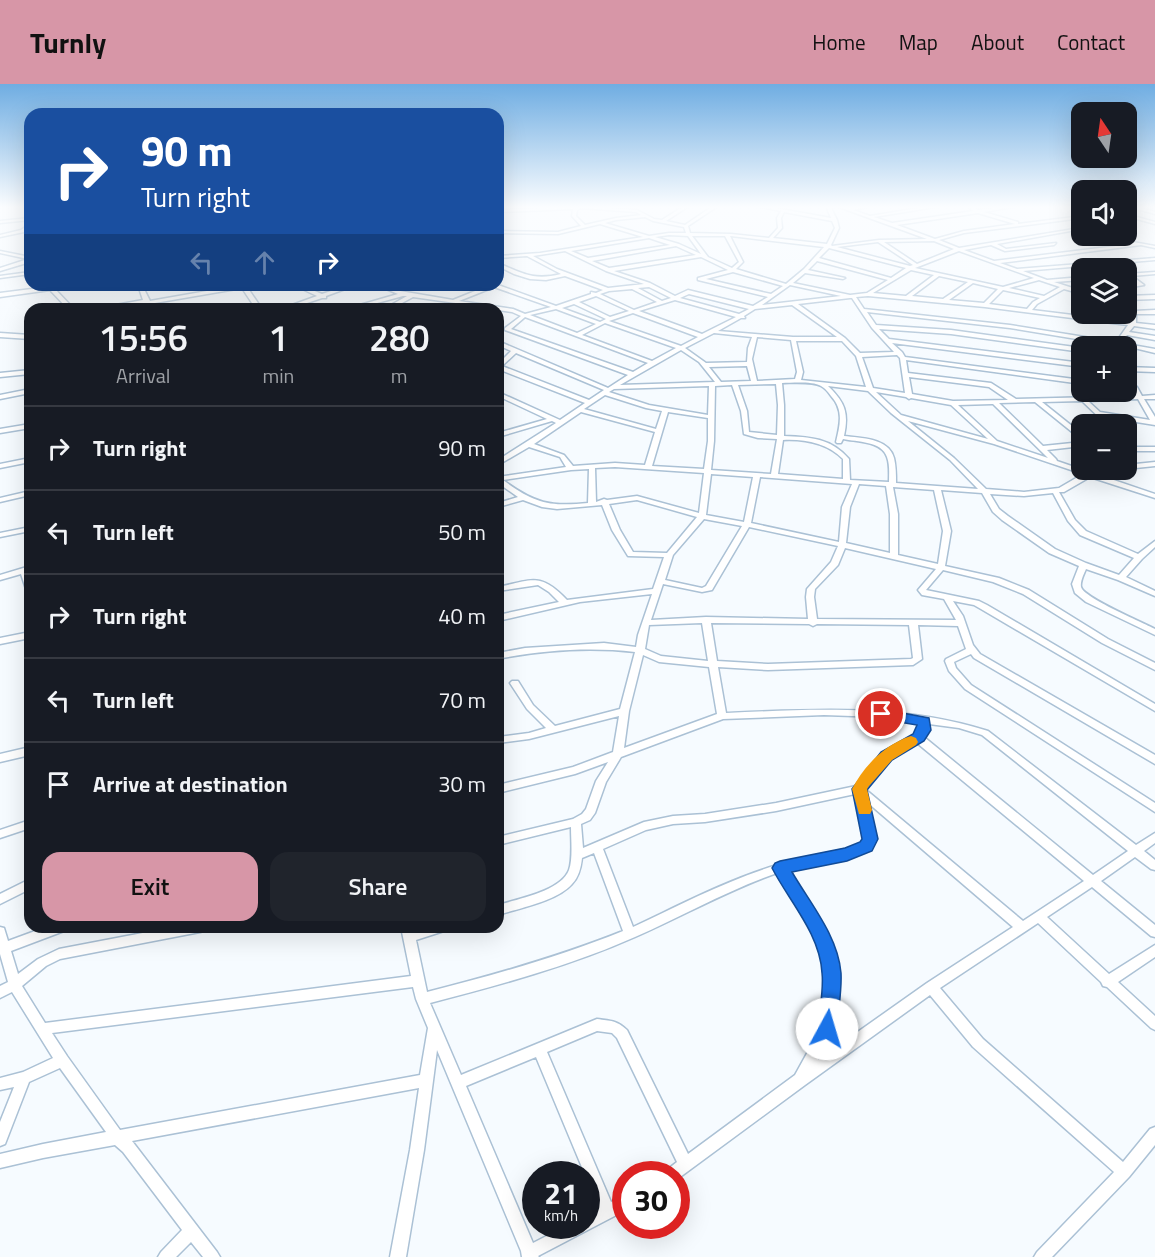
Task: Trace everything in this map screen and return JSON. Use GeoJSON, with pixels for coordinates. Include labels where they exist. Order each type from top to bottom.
{"type":"FeatureCollection","features":[{"type":"Feature","properties":{"kind":"street"},"geometry":{"type":"LineString","coordinates":[[0,270],[24,261]]}},
{"type":"Feature","properties":{"kind":"street"},"geometry":{"type":"LineString","coordinates":[[539,261],[566,274],[609,290]]}},
{"type":"Feature","properties":{"kind":"street"},"geometry":{"type":"LineString","coordinates":[[589,261],[650,285],[675,298],[742,317]]}},
{"type":"Feature","properties":{"kind":"street"},"geometry":{"type":"LineString","coordinates":[[608,270],[667,261]]}},
{"type":"Feature","properties":{"kind":"street"},"geometry":{"type":"LineString","coordinates":[[712,261],[733,270],[789,285],[854,297],[874,327],[902,355],[909,397]]}},
{"type":"Feature","properties":{"kind":"street"},"geometry":{"type":"LineString","coordinates":[[740,261],[733,270],[700,279],[772,296]]}},
{"type":"Feature","properties":{"kind":"street"},"geometry":{"type":"LineString","coordinates":[[504,460],[529,445],[632,374],[742,317],[789,285],[814,261]]}},
{"type":"Feature","properties":{"kind":"street"},"geometry":{"type":"LineString","coordinates":[[824,261],[891,279]]}},
{"type":"Feature","properties":{"kind":"street"},"geometry":{"type":"LineString","coordinates":[[852,267],[861,261]]}},
{"type":"Feature","properties":{"kind":"street"},"geometry":{"type":"LineString","coordinates":[[882,261],[1046,298]]}},
{"type":"Feature","properties":{"kind":"street"},"geometry":{"type":"LineString","coordinates":[[909,261],[917,266]]}},
{"type":"Feature","properties":{"kind":"street"},"geometry":{"type":"LineString","coordinates":[[868,294],[910,268],[930,261]]}},
{"type":"Feature","properties":{"kind":"street"},"geometry":{"type":"LineString","coordinates":[[988,261],[1071,289]]}},
{"type":"Feature","properties":{"kind":"street"},"geometry":{"type":"LineString","coordinates":[[991,262],[1003,261]]}},
{"type":"Feature","properties":{"kind":"street"},"geometry":{"type":"LineString","coordinates":[[1014,271],[1135,261]]}},
{"type":"Feature","properties":{"kind":"street"},"geometry":{"type":"LineString","coordinates":[[504,267],[528,279],[551,278],[566,274]]}},
{"type":"Feature","properties":{"kind":"street"},"geometry":{"type":"LineString","coordinates":[[804,271],[843,278]]}},
{"type":"Feature","properties":{"kind":"street"},"geometry":{"type":"LineString","coordinates":[[1137,274],[1155,273]]}},
{"type":"Feature","properties":{"kind":"street"},"geometry":{"type":"LineString","coordinates":[[0,277],[24,274]]}},
{"type":"Feature","properties":{"kind":"street"},"geometry":{"type":"LineString","coordinates":[[908,297],[938,274]]}},
{"type":"Feature","properties":{"kind":"street"},"geometry":{"type":"LineString","coordinates":[[985,304],[1001,289],[1037,279]]}},
{"type":"Feature","properties":{"kind":"street"},"geometry":{"type":"LineString","coordinates":[[1044,281],[1071,279]]}},
{"type":"Feature","properties":{"kind":"street"},"geometry":{"type":"LineString","coordinates":[[945,300],[972,282]]}},
{"type":"Feature","properties":{"kind":"street"},"geometry":{"type":"LineString","coordinates":[[504,330],[525,315],[574,302],[593,293],[650,285]]}},
{"type":"Feature","properties":{"kind":"street"},"geometry":{"type":"LineString","coordinates":[[633,287],[661,303]]}},
{"type":"Feature","properties":{"kind":"street"},"geometry":{"type":"LineString","coordinates":[[1029,310],[1035,303],[1064,287]]}},
{"type":"Feature","properties":{"kind":"street"},"geometry":{"type":"LineString","coordinates":[[504,289],[555,308],[606,322],[682,348],[706,365],[716,384],[702,516],[669,555],[658,586],[646,623],[624,711],[618,754],[601,781],[591,810],[586,817],[576,822],[504,840]]}},
{"type":"Feature","properties":{"kind":"street"},"geometry":{"type":"LineString","coordinates":[[0,295],[29,291]]}},
{"type":"Feature","properties":{"kind":"street"},"geometry":{"type":"LineString","coordinates":[[54,291],[65,303]]}},
{"type":"Feature","properties":{"kind":"street"},"geometry":{"type":"LineString","coordinates":[[152,303],[214,291]]}},
{"type":"Feature","properties":{"kind":"street"},"geometry":{"type":"LineString","coordinates":[[310,291],[324,297]]}},
{"type":"Feature","properties":{"kind":"street"},"geometry":{"type":"LineString","coordinates":[[304,303],[339,291]]}},
{"type":"Feature","properties":{"kind":"street"},"geometry":{"type":"LineString","coordinates":[[395,291],[412,296],[462,303]]}},
{"type":"Feature","properties":{"kind":"street"},"geometry":{"type":"LineString","coordinates":[[455,302],[480,291]]}},
{"type":"Feature","properties":{"kind":"street"},"geometry":{"type":"LineString","coordinates":[[578,335],[606,322],[688,292],[753,308],[868,294],[985,304],[1071,315]]}},
{"type":"Feature","properties":{"kind":"street"},"geometry":{"type":"LineString","coordinates":[[593,293],[635,312],[704,337]]}},
{"type":"Feature","properties":{"kind":"street"},"geometry":{"type":"LineString","coordinates":[[371,303],[403,294]]}},
{"type":"Feature","properties":{"kind":"street"},"geometry":{"type":"LineString","coordinates":[[399,303],[412,296]]}},
{"type":"Feature","properties":{"kind":"street"},"geometry":{"type":"LineString","coordinates":[[1137,298],[1155,297]]}},
{"type":"Feature","properties":{"kind":"street"},"geometry":{"type":"LineString","coordinates":[[574,302],[606,322]]}},
{"type":"Feature","properties":{"kind":"street"},"geometry":{"type":"LineString","coordinates":[[793,303],[843,339],[859,355],[870,389],[897,415],[952,459],[986,493],[996,510],[1005,518],[1042,545],[1083,565],[1121,578],[1155,594]]}},
{"type":"Feature","properties":{"kind":"street"},"geometry":{"type":"LineString","coordinates":[[504,309],[652,363]]}},
{"type":"Feature","properties":{"kind":"street"},"geometry":{"type":"LineString","coordinates":[[863,310],[972,320],[1071,336]]}},
{"type":"Feature","properties":{"kind":"street"},"geometry":{"type":"LineString","coordinates":[[1137,313],[1155,312]]}},
{"type":"Feature","properties":{"kind":"street"},"geometry":{"type":"LineString","coordinates":[[972,320],[968,328],[972,335]]}},
{"type":"Feature","properties":{"kind":"street"},"geometry":{"type":"LineString","coordinates":[[1123,336],[1132,324]]}},
{"type":"Feature","properties":{"kind":"street"},"geometry":{"type":"LineString","coordinates":[[1137,324],[1155,327]]}},
{"type":"Feature","properties":{"kind":"street"},"geometry":{"type":"LineString","coordinates":[[874,327],[972,335],[1071,348]]}},
{"type":"Feature","properties":{"kind":"street"},"geometry":{"type":"LineString","coordinates":[[507,329],[632,374]]}},
{"type":"Feature","properties":{"kind":"street"},"geometry":{"type":"LineString","coordinates":[[716,332],[792,339],[843,339]]}},
{"type":"Feature","properties":{"kind":"street"},"geometry":{"type":"LineString","coordinates":[[1126,333],[1155,338]]}},
{"type":"Feature","properties":{"kind":"street"},"geometry":{"type":"LineString","coordinates":[[2,336],[24,337]]}},
{"type":"Feature","properties":{"kind":"street"},"geometry":{"type":"LineString","coordinates":[[754,382],[749,364],[750,348],[755,336]]}},
{"type":"Feature","properties":{"kind":"street"},"geometry":{"type":"LineString","coordinates":[[792,339],[800,372],[798,381]]}},
{"type":"Feature","properties":{"kind":"street"},"geometry":{"type":"LineString","coordinates":[[888,341],[1071,364]]}},
{"type":"Feature","properties":{"kind":"street"},"geometry":{"type":"LineString","coordinates":[[504,346],[609,390],[665,410],[712,417]]}},
{"type":"Feature","properties":{"kind":"street"},"geometry":{"type":"LineString","coordinates":[[1137,348],[1155,351]]}},
{"type":"Feature","properties":{"kind":"street"},"geometry":{"type":"LineString","coordinates":[[504,361],[514,351]]}},
{"type":"Feature","properties":{"kind":"street"},"geometry":{"type":"LineString","coordinates":[[859,355],[902,355],[1071,381]]}},
{"type":"Feature","properties":{"kind":"street"},"geometry":{"type":"LineString","coordinates":[[1008,372],[1009,356]]}},
{"type":"Feature","properties":{"kind":"street"},"geometry":{"type":"LineString","coordinates":[[706,365],[749,364]]}},
{"type":"Feature","properties":{"kind":"street"},"geometry":{"type":"LineString","coordinates":[[504,369],[591,403]]}},
{"type":"Feature","properties":{"kind":"street"},"geometry":{"type":"LineString","coordinates":[[1137,369],[1155,370]]}},
{"type":"Feature","properties":{"kind":"street"},"geometry":{"type":"LineString","coordinates":[[0,375],[24,373]]}},
{"type":"Feature","properties":{"kind":"street"},"geometry":{"type":"LineString","coordinates":[[907,375],[991,385],[1016,402]]}},
{"type":"Feature","properties":{"kind":"street"},"geometry":{"type":"LineString","coordinates":[[774,475],[779,454],[783,412],[778,381]]}},
{"type":"Feature","properties":{"kind":"street"},"geometry":{"type":"LineString","coordinates":[[609,390],[798,381],[870,389],[953,403],[1071,401]]}},
{"type":"Feature","properties":{"kind":"street"},"geometry":{"type":"LineString","coordinates":[[734,383],[744,411],[746,433],[837,447],[846,459],[846,482]]}},
{"type":"Feature","properties":{"kind":"street"},"geometry":{"type":"LineString","coordinates":[[822,384],[837,397],[843,407],[841,436],[837,447]]}},
{"type":"Feature","properties":{"kind":"street"},"geometry":{"type":"LineString","coordinates":[[1137,391],[1155,423]]}},
{"type":"Feature","properties":{"kind":"street"},"geometry":{"type":"LineString","coordinates":[[0,397],[24,392]]}},
{"type":"Feature","properties":{"kind":"street"},"geometry":{"type":"LineString","coordinates":[[504,397],[561,423]]}},
{"type":"Feature","properties":{"kind":"street"},"geometry":{"type":"LineString","coordinates":[[1137,398],[1155,397]]}},
{"type":"Feature","properties":{"kind":"street"},"geometry":{"type":"LineString","coordinates":[[1038,402],[1071,429]]}},
{"type":"Feature","properties":{"kind":"street"},"geometry":{"type":"LineString","coordinates":[[1086,402],[1099,414]]}},
{"type":"Feature","properties":{"kind":"street"},"geometry":{"type":"LineString","coordinates":[[953,403],[996,443]]}},
{"type":"Feature","properties":{"kind":"street"},"geometry":{"type":"LineString","coordinates":[[995,403],[1058,463]]}},
{"type":"Feature","properties":{"kind":"street"},"geometry":{"type":"LineString","coordinates":[[580,410],[658,431]]}},
{"type":"Feature","properties":{"kind":"street"},"geometry":{"type":"LineString","coordinates":[[648,467],[665,410]]}},
{"type":"Feature","properties":{"kind":"street"},"geometry":{"type":"LineString","coordinates":[[897,415],[996,443],[1071,468]]}},
{"type":"Feature","properties":{"kind":"street"},"geometry":{"type":"LineString","coordinates":[[504,433],[553,419]]}},
{"type":"Feature","properties":{"kind":"street"},"geometry":{"type":"LineString","coordinates":[[1137,420],[1155,423]]}},
{"type":"Feature","properties":{"kind":"street"},"geometry":{"type":"LineString","coordinates":[[0,431],[24,427]]}},
{"type":"Feature","properties":{"kind":"street"},"geometry":{"type":"LineString","coordinates":[[841,436],[873,443],[886,450],[890,456],[894,557]]}},
{"type":"Feature","properties":{"kind":"street"},"geometry":{"type":"LineString","coordinates":[[529,445],[562,456],[571,468]]}},
{"type":"Feature","properties":{"kind":"street"},"geometry":{"type":"LineString","coordinates":[[1042,448],[1071,445]]}},
{"type":"Feature","properties":{"kind":"street"},"geometry":{"type":"LineString","coordinates":[[1137,449],[1155,449]]}},
{"type":"Feature","properties":{"kind":"street"},"geometry":{"type":"LineString","coordinates":[[0,466],[24,461]]}},
{"type":"Feature","properties":{"kind":"street"},"geometry":{"type":"LineString","coordinates":[[1137,466],[1155,464]]}},
{"type":"Feature","properties":{"kind":"street"},"geometry":{"type":"LineString","coordinates":[[592,466],[592,503]]}},
{"type":"Feature","properties":{"kind":"street"},"geometry":{"type":"LineString","coordinates":[[504,478],[592,466],[648,467],[1024,494],[1055,492],[1078,480]]}},
{"type":"Feature","properties":{"kind":"street"},"geometry":{"type":"LineString","coordinates":[[504,617],[658,586],[702,590],[709,588],[747,524],[758,475]]}},
{"type":"Feature","properties":{"kind":"street"},"geometry":{"type":"LineString","coordinates":[[1107,480],[1155,496]]}},
{"type":"Feature","properties":{"kind":"street"},"geometry":{"type":"LineString","coordinates":[[813,623],[811,589],[835,563],[842,545],[846,507],[856,482]]}},
{"type":"Feature","properties":{"kind":"street"},"geometry":{"type":"LineString","coordinates":[[504,483],[524,497],[547,506],[637,498],[702,516],[996,580],[1026,592],[1105,641],[1155,667]]}},
{"type":"Feature","properties":{"kind":"street"},"geometry":{"type":"LineString","coordinates":[[937,488],[946,527],[941,567],[922,590],[929,595],[976,603],[1155,708]]}},
{"type":"Feature","properties":{"kind":"street"},"geometry":{"type":"LineString","coordinates":[[1055,492],[1072,521],[1083,533],[1139,557]]}},
{"type":"Feature","properties":{"kind":"street"},"geometry":{"type":"LineString","coordinates":[[0,500],[24,494]]}},
{"type":"Feature","properties":{"kind":"street"},"geometry":{"type":"LineString","coordinates":[[504,503],[524,497]]}},
{"type":"Feature","properties":{"kind":"street"},"geometry":{"type":"LineString","coordinates":[[604,501],[616,530],[631,554],[669,555]]}},
{"type":"Feature","properties":{"kind":"street"},"geometry":{"type":"LineString","coordinates":[[0,535],[24,530]]}},
{"type":"Feature","properties":{"kind":"street"},"geometry":{"type":"LineString","coordinates":[[1121,578],[1155,543]]}},
{"type":"Feature","properties":{"kind":"street"},"geometry":{"type":"LineString","coordinates":[[1083,565],[1076,584],[1083,596],[1155,632]]}},
{"type":"Feature","properties":{"kind":"street"},"geometry":{"type":"LineString","coordinates":[[0,578],[24,570]]}},
{"type":"Feature","properties":{"kind":"street"},"geometry":{"type":"LineString","coordinates":[[504,588],[543,582],[564,603]]}},
{"type":"Feature","properties":{"kind":"street"},"geometry":{"type":"LineString","coordinates":[[948,598],[961,623],[971,651],[1155,760]]}},
{"type":"Feature","properties":{"kind":"street"},"geometry":{"type":"LineString","coordinates":[[646,623],[706,620],[961,623]]}},
{"type":"Feature","properties":{"kind":"street"},"geometry":{"type":"LineString","coordinates":[[706,620],[722,716]]}},
{"type":"Feature","properties":{"kind":"street"},"geometry":{"type":"LineString","coordinates":[[504,655],[569,647],[604,646],[640,650],[659,659],[712,664],[768,666],[913,662],[918,658],[913,623]]}},
{"type":"Feature","properties":{"kind":"street"},"geometry":{"type":"LineString","coordinates":[[0,641],[24,636]]}},
{"type":"Feature","properties":{"kind":"street"},"geometry":{"type":"LineString","coordinates":[[971,651],[949,661],[952,669],[968,687],[1155,808]]}},
{"type":"Feature","properties":{"kind":"street"},"geometry":{"type":"LineString","coordinates":[[515,683],[530,707],[553,730]]}},
{"type":"Feature","properties":{"kind":"street"},"geometry":{"type":"LineString","coordinates":[[504,739],[553,730],[624,711]]}},
{"type":"Feature","properties":{"kind":"street"},"geometry":{"type":"LineString","coordinates":[[504,788],[546,779],[722,716],[824,712],[881,714],[959,725],[992,736],[1155,866]]}},
{"type":"Feature","properties":{"kind":"street"},"geometry":{"type":"LineString","coordinates":[[576,856],[644,826],[673,820],[753,811],[860,789],[887,756],[918,738],[924,730],[924,721]]}},
{"type":"Feature","properties":{"kind":"street"},"geometry":{"type":"LineString","coordinates":[[918,738],[1155,932]]}},
{"type":"Feature","properties":{"kind":"street"},"geometry":{"type":"LineString","coordinates":[[0,758],[24,752]]}},
{"type":"Feature","properties":{"kind":"street"},"geometry":{"type":"LineString","coordinates":[[422,999],[508,977],[630,934],[744,880],[780,868],[847,854],[866,847],[870,839],[860,789]]}},
{"type":"Feature","properties":{"kind":"street"},"geometry":{"type":"LineString","coordinates":[[860,789],[1022,927]]}},
{"type":"Feature","properties":{"kind":"street"},"geometry":{"type":"LineString","coordinates":[[504,908],[551,891],[568,882],[574,873],[576,822]]}},
{"type":"Feature","properties":{"kind":"street"},"geometry":{"type":"LineString","coordinates":[[0,834],[24,826]]}},
{"type":"Feature","properties":{"kind":"street"},"geometry":{"type":"LineString","coordinates":[[690,1162],[931,987],[1093,881],[1155,837]]}},
{"type":"Feature","properties":{"kind":"street"},"geometry":{"type":"LineString","coordinates":[[597,847],[630,934]]}},
{"type":"Feature","properties":{"kind":"street"},"geometry":{"type":"LineString","coordinates":[[780,868],[822,938],[829,956],[832,974],[827,1029],[800,1080]]}},
{"type":"Feature","properties":{"kind":"street"},"geometry":{"type":"LineString","coordinates":[[0,899],[24,887]]}},
{"type":"Feature","properties":{"kind":"street"},"geometry":{"type":"LineString","coordinates":[[1039,917],[1155,1024]]}},
{"type":"Feature","properties":{"kind":"street"},"geometry":{"type":"LineString","coordinates":[[0,932],[15,986],[62,1060],[118,1138],[128,1147],[190,1232],[212,1257]]}},
{"type":"Feature","properties":{"kind":"street"},"geometry":{"type":"LineString","coordinates":[[4,948],[44,933]]}},
{"type":"Feature","properties":{"kind":"street"},"geometry":{"type":"LineString","coordinates":[[0,992],[15,986],[43,960],[60,954],[169,933]]}},
{"type":"Feature","properties":{"kind":"street"},"geometry":{"type":"LineString","coordinates":[[408,933],[417,981],[433,1030],[458,1083],[530,1255],[558,1239]]}},
{"type":"Feature","properties":{"kind":"street"},"geometry":{"type":"LineString","coordinates":[[1107,982],[1155,950]]}},
{"type":"Feature","properties":{"kind":"street"},"geometry":{"type":"LineString","coordinates":[[42,1029],[417,981]]}},
{"type":"Feature","properties":{"kind":"street"},"geometry":{"type":"LineString","coordinates":[[931,987],[978,1043],[1124,1172]]}},
{"type":"Feature","properties":{"kind":"street"},"geometry":{"type":"LineString","coordinates":[[458,1083],[597,1025],[615,1027],[622,1034],[684,1161]]}},
{"type":"Feature","properties":{"kind":"street"},"geometry":{"type":"LineString","coordinates":[[398,1257],[417,1150],[433,1030]]}},
{"type":"Feature","properties":{"kind":"street"},"geometry":{"type":"LineString","coordinates":[[540,1050],[608,1211]]}},
{"type":"Feature","properties":{"kind":"street"},"geometry":{"type":"LineString","coordinates":[[0,1084],[24,1078],[62,1060]]}},
{"type":"Feature","properties":{"kind":"street"},"geometry":{"type":"LineString","coordinates":[[0,1139],[24,1078]]}},
{"type":"Feature","properties":{"kind":"street"},"geometry":{"type":"LineString","coordinates":[[0,1161],[426,1080]]}},
{"type":"Feature","properties":{"kind":"street"},"geometry":{"type":"LineString","coordinates":[[1042,1257],[1124,1172],[1155,1134]]}},
{"type":"Feature","properties":{"kind":"street"},"geometry":{"type":"LineString","coordinates":[[600,1215],[612,1209]]}},
{"type":"Feature","properties":{"kind":"street"},"geometry":{"type":"LineString","coordinates":[[166,1257],[190,1232]]}},
{"type":"Feature","properties":{"kind":"slow traffic"},"geometry":{"type":"LineString","coordinates":[[864,810],[860,789],[864,782],[887,756],[911,742]]}},
{"type":"Feature","properties":{"kind":"route"},"geometry":{"type":"LineString","coordinates":[[827,1029],[832,974],[829,956],[822,938],[780,868],[847,854],[866,847],[870,839],[860,789],[874,769],[887,756],[918,738],[924,730],[924,721],[881,714]]}}]}
